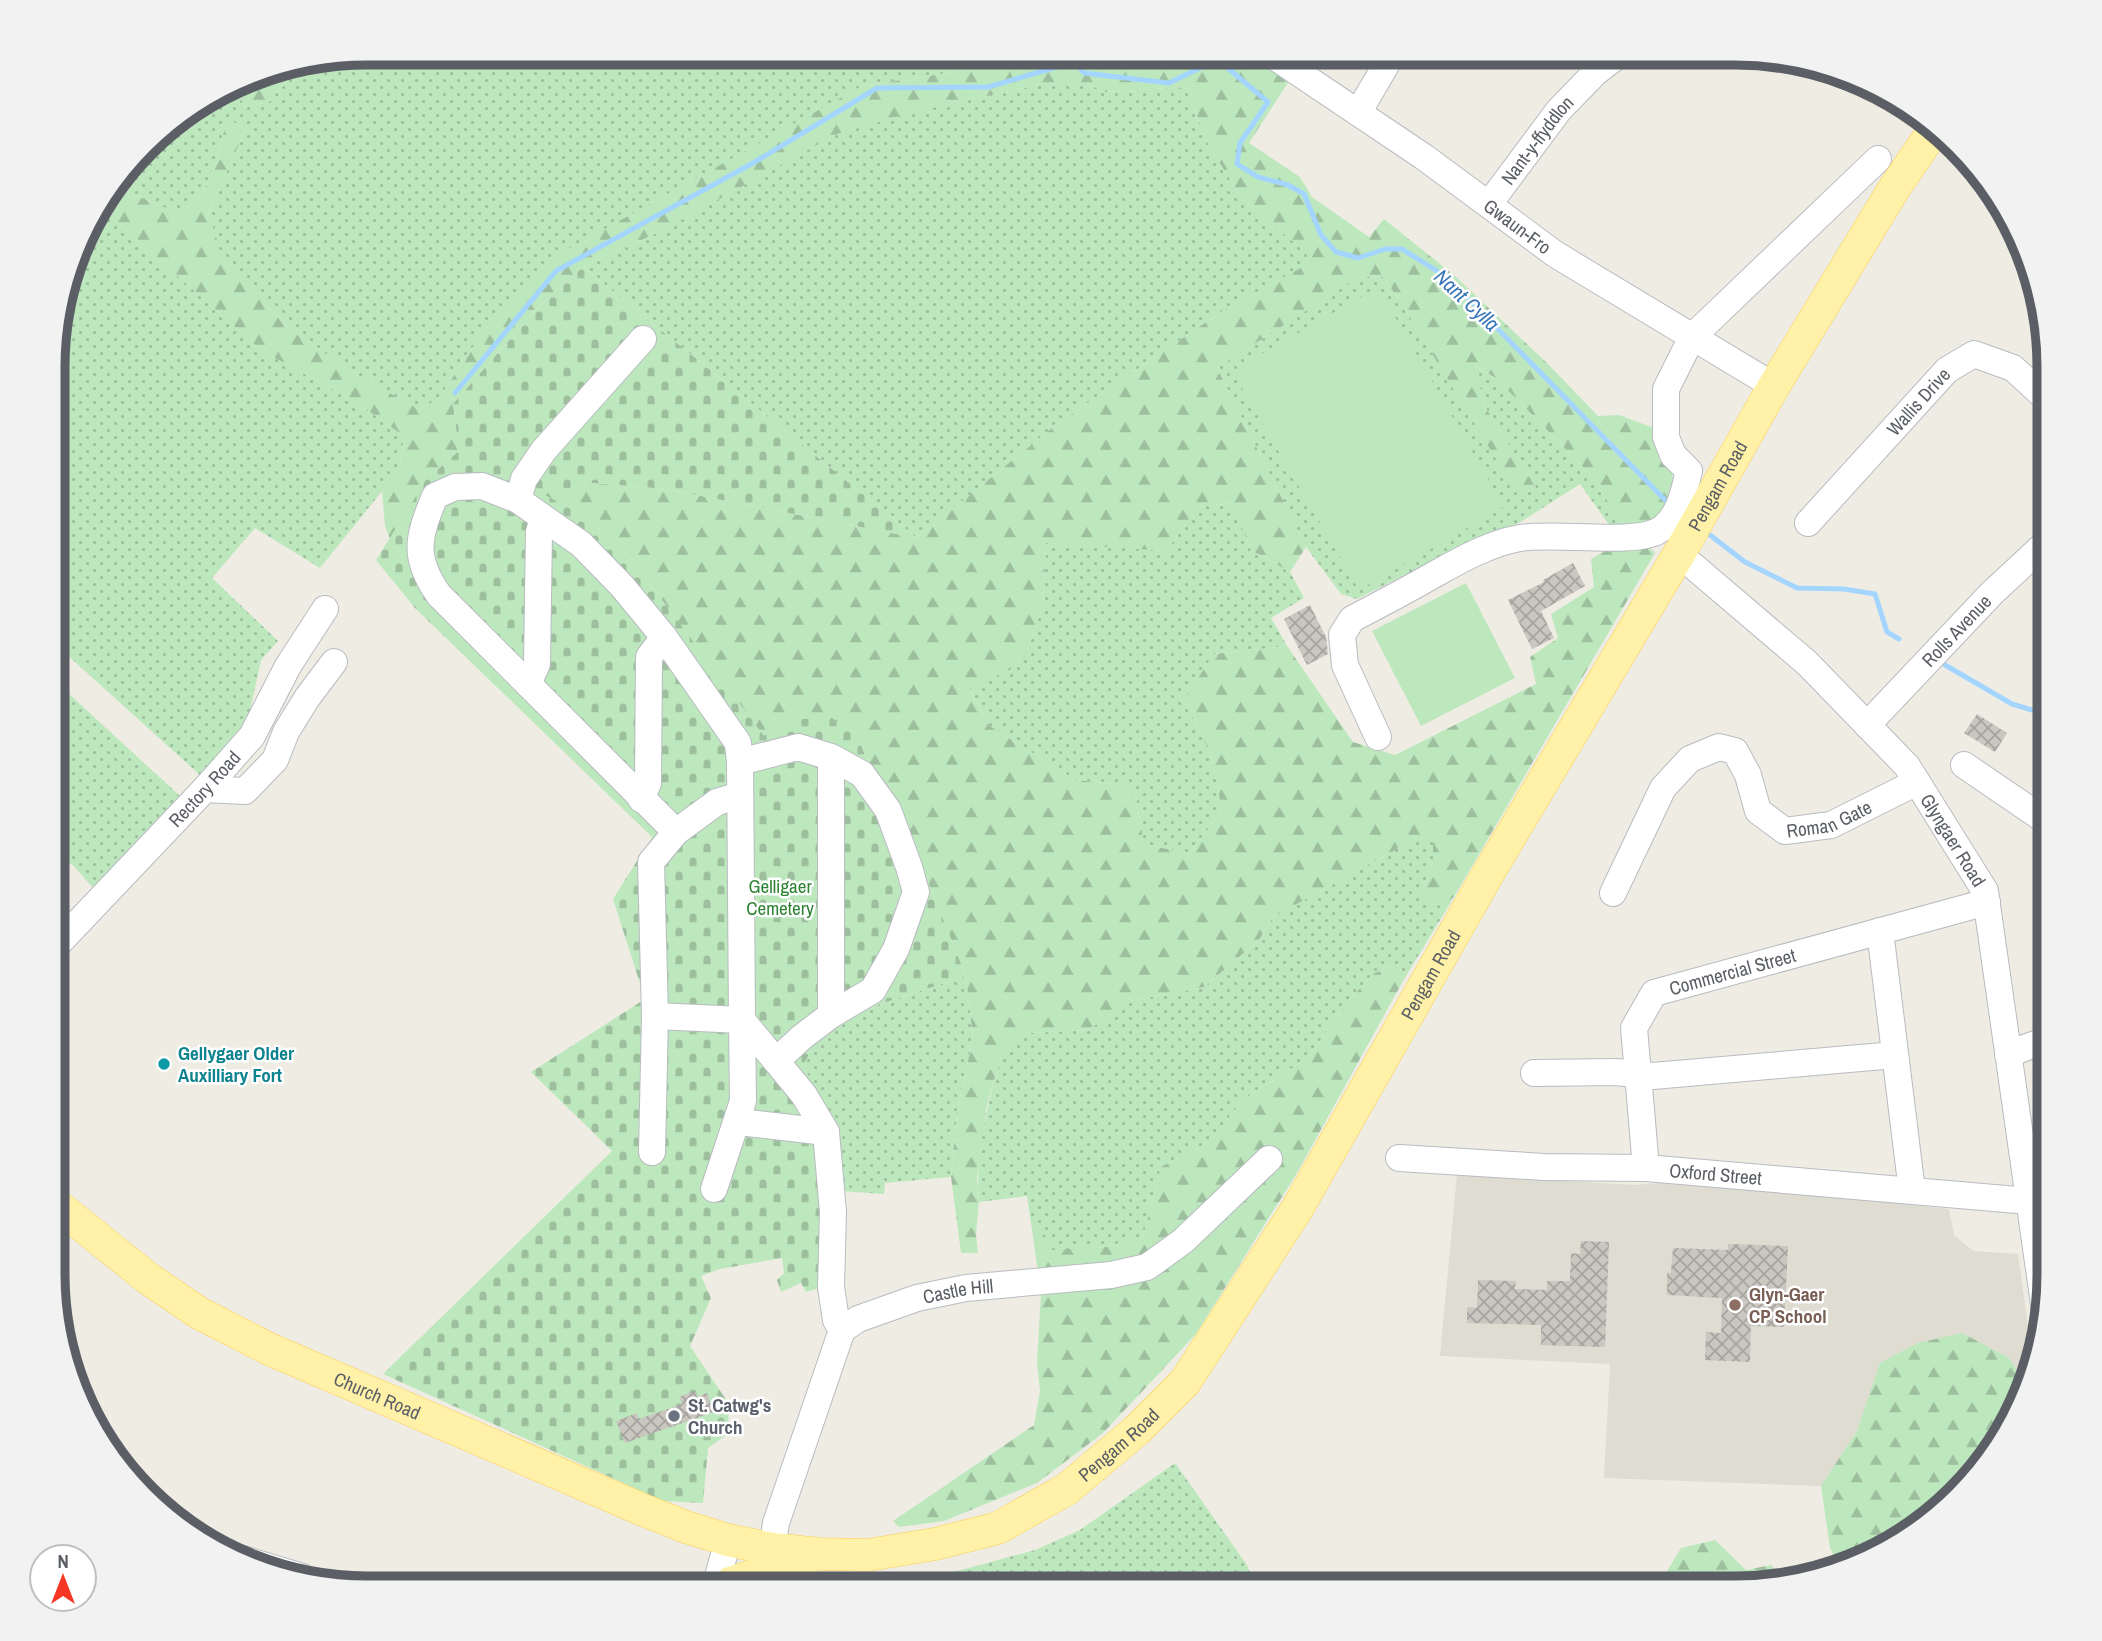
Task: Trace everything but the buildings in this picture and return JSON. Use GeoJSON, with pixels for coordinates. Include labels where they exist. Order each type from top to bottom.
{"type":"FeatureCollection","features":[{"type":"Feature","properties":{"kind":"main road","name":"Pengam Road"},"geometry":{"type":"LineString","coordinates":[[728,1540],[772,1549],[868,1555],[935,1544],[998,1528],[1067,1489],[1137,1430],[1185,1382],[1297,1209],[1489,872],[1679,554],[1774,386],[1851,257],[1930,136]]}},
{"type":"Feature","properties":{"kind":"main road","name":"Church Road"},"geometry":{"type":"LineString","coordinates":[[65,1211],[198,1313],[269,1349],[663,1518],[728,1540]]}},
{"type":"Feature","properties":{"kind":"main road"},"geometry":{"type":"LineString","coordinates":[[752,1576],[820,1554]]}},
{"type":"Feature","properties":{"kind":"street","name":"Gwaun-Fro"},"geometry":{"type":"LineString","coordinates":[[1287,65],[1489,204],[1555,254],[1774,386]]}},
{"type":"Feature","properties":{"kind":"street"},"geometry":{"type":"LineString","coordinates":[[1359,113],[1386,65]]}},
{"type":"Feature","properties":{"kind":"street","name":"Nant-y-ffyddlon"},"geometry":{"type":"LineString","coordinates":[[1489,204],[1559,110],[1605,65]]}},
{"type":"Feature","properties":{"kind":"street"},"geometry":{"type":"LineString","coordinates":[[1378,737],[1345,665],[1342,635],[1352,620],[1472,554],[1519,538],[1629,537],[1658,531],[1673,516],[1683,498],[1689,471],[1673,455],[1666,437],[1666,389],[1692,337],[1878,159]]}},
{"type":"Feature","properties":{"kind":"street"},"geometry":{"type":"LineString","coordinates":[[518,500],[524,479],[544,450],[643,339]]}},
{"type":"Feature","properties":{"kind":"street","name":"Wallis Drive"},"geometry":{"type":"LineString","coordinates":[[1808,523],[1947,370],[1974,354],[2013,368],[2037,390]]}},
{"type":"Feature","properties":{"kind":"street"},"geometry":{"type":"LineString","coordinates":[[676,832],[439,594],[421,563],[421,537],[435,496],[455,487],[482,486],[518,500],[581,544],[622,586],[664,638],[737,743],[740,762],[743,1101],[714,1189]]}},
{"type":"Feature","properties":{"kind":"street"},"geometry":{"type":"LineString","coordinates":[[528,684],[537,664],[539,532],[543,518]]}},
{"type":"Feature","properties":{"kind":"street","name":"Rolls Avenue"},"geometry":{"type":"LineString","coordinates":[[1867,725],[1992,593],[2037,551]]}},
{"type":"Feature","properties":{"kind":"street","name":"Glyngaer Road"},"geometry":{"type":"LineString","coordinates":[[1679,554],[1807,663],[1906,766],[1985,891],[2008,1054],[2037,1217]]}},
{"type":"Feature","properties":{"kind":"street","name":"Rectory Road"},"geometry":{"type":"LineString","coordinates":[[65,936],[252,736],[288,666],[325,608]]}},
{"type":"Feature","properties":{"kind":"street"},"geometry":{"type":"LineString","coordinates":[[641,799],[648,783],[649,657],[664,638]]}},
{"type":"Feature","properties":{"kind":"street"},"geometry":{"type":"LineString","coordinates":[[205,789],[245,791],[275,760],[293,720],[334,662]]}},
{"type":"Feature","properties":{"kind":"street"},"geometry":{"type":"LineString","coordinates":[[740,762],[798,747],[831,757],[862,774],[888,810],[916,892],[896,949],[873,990],[831,1016],[776,1062]]}},
{"type":"Feature","properties":{"kind":"street","name":"Roman Gate"},"geometry":{"type":"LineString","coordinates":[[1613,893],[1662,788],[1690,759],[1719,747],[1735,751],[1748,775],[1758,811],[1785,831],[1830,825],[1917,782]]}},
{"type":"Feature","properties":{"kind":"street"},"geometry":{"type":"LineString","coordinates":[[831,757],[831,1016]]}},
{"type":"Feature","properties":{"kind":"street"},"geometry":{"type":"LineString","coordinates":[[1964,765],[2037,815]]}},
{"type":"Feature","properties":{"kind":"street"},"geometry":{"type":"LineString","coordinates":[[652,1152],[655,1016],[652,862],[676,832],[717,802],[740,795]]}},
{"type":"Feature","properties":{"kind":"street","name":"Commercial Street"},"geometry":{"type":"LineString","coordinates":[[1646,1168],[1636,1076],[1634,1028],[1654,993],[1987,902]]}},
{"type":"Feature","properties":{"kind":"street"},"geometry":{"type":"LineString","coordinates":[[1880,931],[1912,1191]]}},
{"type":"Feature","properties":{"kind":"street"},"geometry":{"type":"LineString","coordinates":[[655,1016],[742,1020],[804,1095],[826,1132],[833,1212],[831,1287],[836,1321],[842,1330],[776,1523],[772,1549]]}},
{"type":"Feature","properties":{"kind":"street"},"geometry":{"type":"LineString","coordinates":[[2008,1054],[2037,1043]]}},
{"type":"Feature","properties":{"kind":"street"},"geometry":{"type":"LineString","coordinates":[[1534,1073],[1616,1072],[1636,1076],[1666,1075],[1895,1055]]}},
{"type":"Feature","properties":{"kind":"street"},"geometry":{"type":"LineString","coordinates":[[738,1116],[748,1123],[826,1132]]}},
{"type":"Feature","properties":{"kind":"street","name":"Oxford Street"},"geometry":{"type":"LineString","coordinates":[[1399,1158],[1544,1167],[1646,1168],[1912,1191],[2037,1217]]}},
{"type":"Feature","properties":{"kind":"street","name":"Castle Hill"},"geometry":{"type":"LineString","coordinates":[[842,1330],[858,1319],[917,1298],[966,1288],[1111,1275],[1147,1267],[1182,1241],[1269,1159]]}},
{"type":"Feature","properties":{"kind":"street"},"geometry":{"type":"LineString","coordinates":[[718,1576],[728,1540]]}},
{"type":"Feature","properties":{"kind":"shaded area","name":"Glyn-Gaer CP School"},"geometry":{"type":"Polygon","coordinates":[[[1457,1174],[1634,1185],[1688,1181],[1949,1209],[1954,1235],[1973,1251],[2018,1254],[2030,1339],[2014,1390],[1997,1425],[1975,1458],[1946,1491],[1604,1478],[1610,1364],[1440,1356],[1457,1174]]]}},
{"type":"Feature","properties":{"kind":"green space"},"geometry":{"type":"Polygon","coordinates":[[[347,65],[999,65],[862,86],[566,251],[486,328],[439,398],[420,410],[350,371],[286,326],[222,262],[209,212],[245,130],[232,121],[226,123],[206,187],[198,198],[177,213],[122,190],[153,153],[183,127],[216,105],[238,94],[245,107],[269,102],[292,74],[347,65]]]}},
{"type":"Feature","properties":{"kind":"green space"},"geometry":{"type":"Polygon","coordinates":[[[999,65],[1268,65],[1289,81],[1249,143],[1300,177],[1312,197],[1369,237],[1384,219],[1455,276],[1548,364],[1598,416],[1619,415],[1654,428],[1661,454],[1675,480],[1673,501],[1655,522],[1628,531],[1588,472],[1496,378],[1476,366],[1484,405],[1536,488],[1518,495],[1383,277],[1360,276],[1217,368],[1306,547],[1290,572],[1251,550],[1232,503],[1198,507],[1166,551],[1046,543],[1043,606],[1022,664],[969,689],[990,726],[1075,780],[1134,786],[1144,844],[1190,854],[1222,810],[1211,755],[1184,699],[1214,654],[1287,646],[1353,742],[1395,755],[1536,684],[1530,657],[1558,638],[1551,614],[1594,587],[1591,559],[1618,544],[1646,543],[1655,553],[1454,897],[1440,906],[1420,895],[1433,862],[1433,839],[1417,838],[1273,917],[1259,940],[1204,987],[1130,1001],[1088,1030],[1030,1033],[1002,1052],[986,1110],[977,1178],[978,1253],[961,1253],[951,1177],[957,1111],[973,1038],[966,976],[910,838],[876,780],[855,732],[791,720],[764,737],[632,560],[583,515],[542,494],[592,483],[666,489],[917,538],[1057,424],[1221,312],[1315,260],[1243,200],[1209,146],[1186,87],[1105,92],[1086,83],[1047,83],[917,111],[837,134],[659,232],[583,267],[540,305],[453,404],[459,451],[390,539],[385,526],[382,491],[399,470],[404,436],[353,400],[262,351],[107,213],[122,190],[177,213],[189,206],[206,187],[226,123],[232,121],[245,130],[209,212],[223,262],[286,326],[350,371],[420,410],[439,398],[486,328],[565,251],[862,86],[999,65]]]}},
{"type":"Feature","properties":{"kind":"green space"},"geometry":{"type":"Polygon","coordinates":[[[292,74],[269,102],[245,107],[238,94],[292,74]]]}},
{"type":"Feature","properties":{"kind":"green space"},"geometry":{"type":"Polygon","coordinates":[[[1047,83],[1086,83],[1105,92],[1186,87],[1209,146],[1243,200],[1316,260],[1221,312],[1057,424],[917,538],[583,267],[659,232],[836,134],[917,111],[1047,83]]]}},
{"type":"Feature","properties":{"kind":"green space"},"geometry":{"type":"Polygon","coordinates":[[[107,213],[262,351],[353,400],[404,436],[399,470],[320,568],[255,528],[212,578],[278,641],[261,660],[248,720],[200,775],[65,653],[65,347],[75,289],[88,251],[107,213]]]}},
{"type":"Feature","properties":{"kind":"green space","name":"Gelligaer Cemetery"},"geometry":{"type":"Polygon","coordinates":[[[583,267],[917,538],[666,489],[592,483],[543,494],[583,515],[632,560],[764,736],[791,720],[830,717],[855,732],[876,780],[910,838],[966,976],[871,1007],[815,1042],[803,1066],[829,1111],[842,1148],[839,1256],[824,1287],[806,1292],[801,1283],[781,1292],[777,1280],[784,1273],[782,1258],[720,1269],[701,1276],[711,1298],[690,1346],[729,1404],[728,1434],[708,1448],[703,1503],[663,1501],[383,1374],[612,1151],[531,1072],[645,999],[613,899],[652,837],[415,608],[376,560],[426,480],[459,451],[453,404],[540,305],[583,267]]]}},
{"type":"Feature","properties":{"kind":"green space"},"geometry":{"type":"Polygon","coordinates":[[[1359,276],[1383,277],[1518,494],[1536,488],[1484,405],[1475,366],[1496,378],[1588,472],[1628,531],[1612,529],[1580,484],[1494,539],[1414,582],[1407,574],[1357,599],[1341,594],[1306,547],[1217,368],[1359,276]]]}},
{"type":"Feature","properties":{"kind":"green space"},"geometry":{"type":"Polygon","coordinates":[[[1378,287],[1504,507],[1359,590],[1232,371],[1378,287]]]}},
{"type":"Feature","properties":{"kind":"green space"},"geometry":{"type":"Polygon","coordinates":[[[1232,503],[1251,550],[1290,572],[1304,598],[1271,618],[1287,646],[1214,654],[1184,699],[1211,755],[1222,810],[1190,854],[1144,844],[1134,786],[1075,780],[990,726],[969,688],[1022,663],[1043,606],[1046,542],[1166,551],[1198,507],[1232,503]]]}},
{"type":"Feature","properties":{"kind":"green space"},"geometry":{"type":"Polygon","coordinates":[[[1466,583],[1515,678],[1421,726],[1372,631],[1466,583]]]}},
{"type":"Feature","properties":{"kind":"green space"},"geometry":{"type":"Polygon","coordinates":[[[65,690],[181,797],[94,889],[71,863],[65,869],[65,690]]]}},
{"type":"Feature","properties":{"kind":"green space"},"geometry":{"type":"Polygon","coordinates":[[[1417,838],[1433,838],[1433,862],[1420,895],[1440,906],[1454,897],[1403,981],[1390,966],[1373,974],[1344,1006],[1308,1058],[1244,1099],[1208,1143],[1161,1167],[1143,1237],[1106,1247],[1052,1251],[1045,1235],[1031,1223],[1027,1196],[979,1202],[981,1145],[1002,1052],[1030,1033],[1088,1030],[1130,1001],[1204,987],[1259,940],[1273,917],[1417,838]]]}},
{"type":"Feature","properties":{"kind":"green space"},"geometry":{"type":"Polygon","coordinates":[[[1390,966],[1403,981],[1297,1173],[1196,1334],[1103,1433],[1037,1483],[944,1521],[899,1527],[893,1521],[1034,1425],[1040,1391],[1037,1362],[1041,1293],[1031,1223],[1045,1235],[1052,1250],[1106,1247],[1143,1237],[1161,1167],[1208,1143],[1244,1099],[1308,1058],[1344,1006],[1373,974],[1390,966]]]}},
{"type":"Feature","properties":{"kind":"green space"},"geometry":{"type":"Polygon","coordinates":[[[966,976],[973,1038],[957,1111],[951,1177],[885,1183],[884,1194],[841,1191],[802,1066],[815,1042],[871,1007],[966,976]]]}},
{"type":"Feature","properties":{"kind":"green space"},"geometry":{"type":"Polygon","coordinates":[[[1962,1333],[2009,1358],[2020,1375],[2014,1390],[1986,1442],[1949,1488],[1919,1514],[1886,1536],[1835,1559],[1830,1548],[1821,1486],[1857,1431],[1880,1363],[1918,1343],[1962,1333]]]}},
{"type":"Feature","properties":{"kind":"green space"},"geometry":{"type":"Polygon","coordinates":[[[1175,1463],[1247,1565],[1251,1576],[939,1576],[1035,1550],[1080,1530],[1175,1463]]]}},
{"type":"Feature","properties":{"kind":"green space"},"geometry":{"type":"Polygon","coordinates":[[[1715,1540],[1746,1570],[1771,1565],[1778,1573],[1755,1576],[1664,1576],[1681,1548],[1715,1540]]]}},
{"type":"Feature","properties":{"kind":"waterway"},"geometry":{"type":"LineString","coordinates":[[455,393],[556,271],[753,163],[877,88],[988,87],[1064,65]]}},
{"type":"Feature","properties":{"kind":"waterway","name":"Nant Cylla"},"geometry":{"type":"LineString","coordinates":[[1077,65],[1084,73],[1169,83],[1206,65]]}},
{"type":"Feature","properties":{"kind":"waterway","name":"Nant Cylla"},"geometry":{"type":"LineString","coordinates":[[1224,65],[1268,102],[1240,143],[1237,164],[1258,177],[1288,185],[1304,194],[1321,235],[1336,252],[1358,258],[1385,249],[1402,249],[1448,278],[1670,505]]}},
{"type":"Feature","properties":{"kind":"waterway","name":"Nant Cylla"},"geometry":{"type":"LineString","coordinates":[[1710,535],[1745,562],[1797,588],[1844,589],[1875,594],[1887,632],[1899,639]]}},
{"type":"Feature","properties":{"kind":"waterway","name":"Nant Cylla"},"geometry":{"type":"LineString","coordinates":[[1945,665],[2012,704],[2037,711]]}},
{"type":"Feature","properties":{"kind":"place","name":"Gellygaer Older Auxilliary Fort"},"geometry":{"type":"Point","coordinates":[164,1064]}},
{"type":"Feature","properties":{"kind":"place","name":"Glyn-Gaer CP School"},"geometry":{"type":"Point","coordinates":[1735,1305]}},
{"type":"Feature","properties":{"kind":"place","name":"St. Catwg's Church"},"geometry":{"type":"Point","coordinates":[674,1416]}}]}
